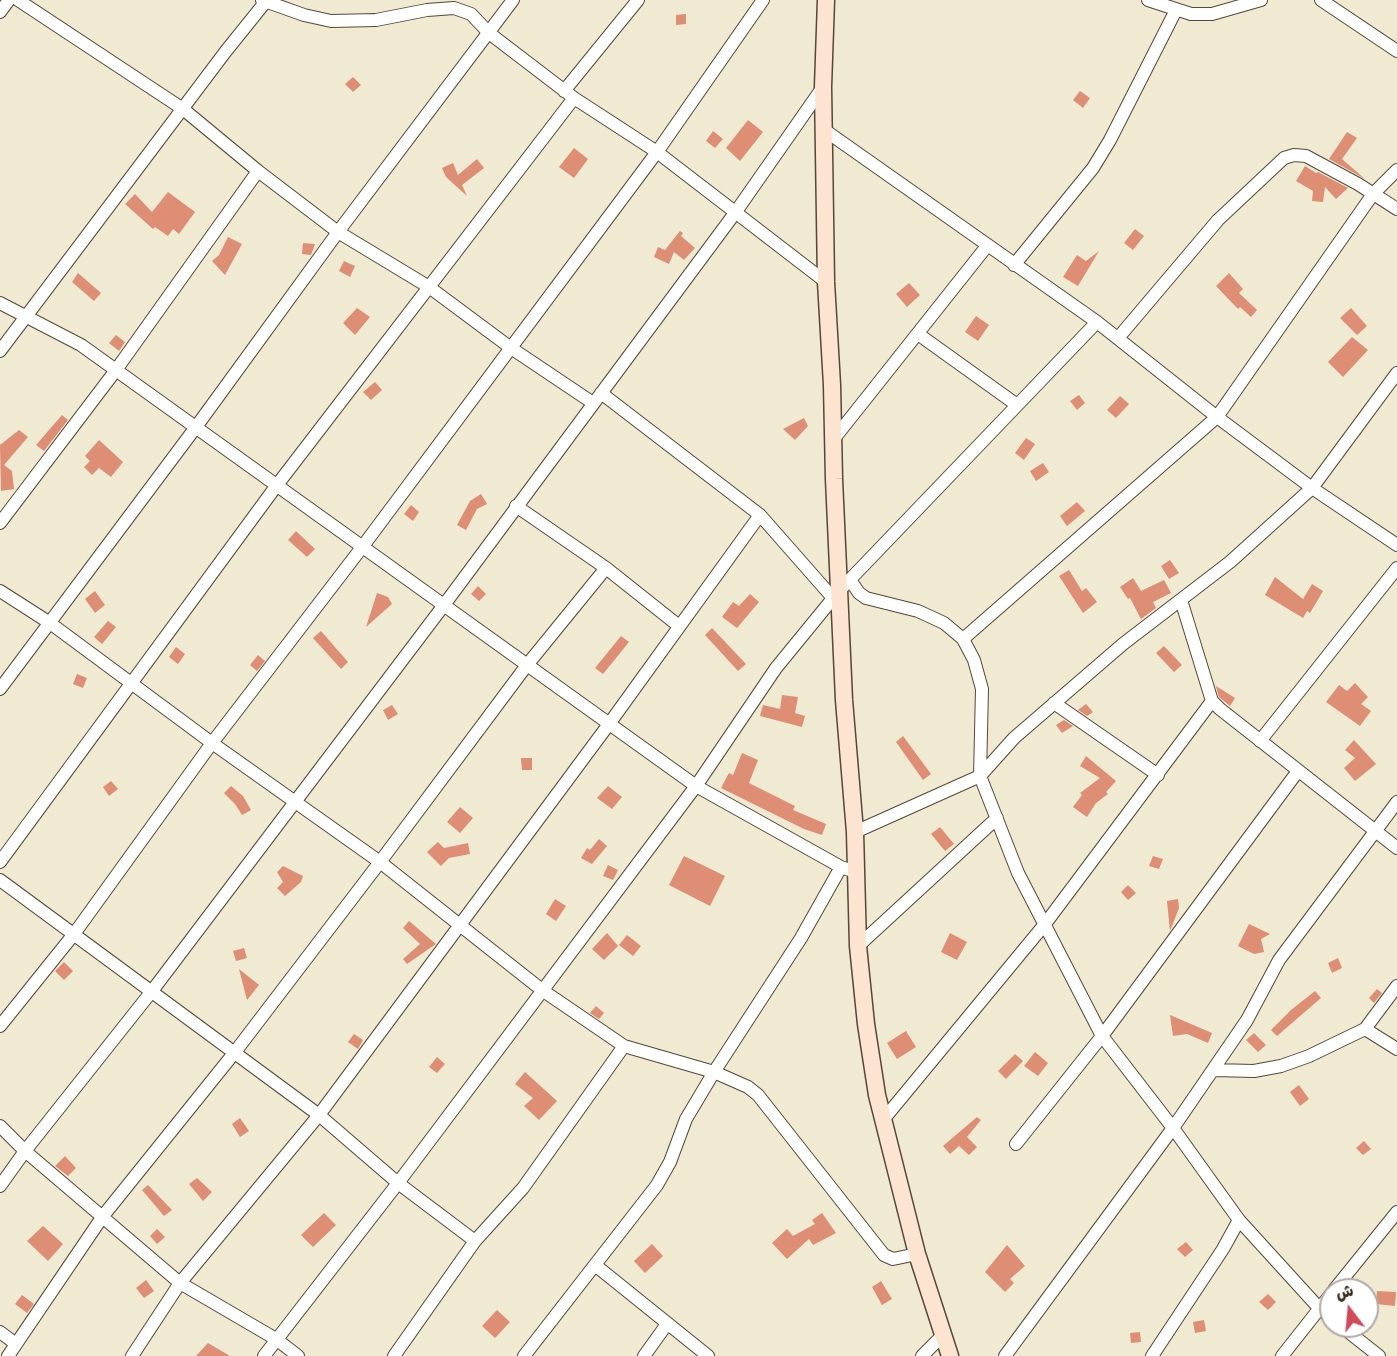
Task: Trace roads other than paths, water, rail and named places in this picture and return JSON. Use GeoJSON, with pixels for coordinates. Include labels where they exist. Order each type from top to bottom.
{"type":"FeatureCollection","features":[{"type":"Feature","properties":{"kind":"main road"},"geometry":{"type":"LineString","coordinates":[[826,0],[823,87],[826,282],[844,700],[855,832],[848,870],[866,1024],[883,1120],[917,1254],[950,1356]]}},
{"type":"Feature","properties":{"kind":"street"},"geometry":{"type":"LineString","coordinates":[[0,12],[9,0]]}},
{"type":"Feature","properties":{"kind":"street"},"geometry":{"type":"LineString","coordinates":[[18,0],[183,109],[258,171],[338,232],[429,287],[511,348],[593,403]]}},
{"type":"Feature","properties":{"kind":"street"},"geometry":{"type":"LineString","coordinates":[[0,689],[338,232],[513,0]]}},
{"type":"Feature","properties":{"kind":"street"},"geometry":{"type":"LineString","coordinates":[[0,862],[277,485],[429,287],[638,0]]}},
{"type":"Feature","properties":{"kind":"street"},"geometry":{"type":"LineString","coordinates":[[0,1026],[74,933],[212,743],[363,546],[657,152],[763,0]]}},
{"type":"Feature","properties":{"kind":"street"},"geometry":{"type":"LineString","coordinates":[[1148,0],[1191,14],[1212,14],[1261,0]]}},
{"type":"Feature","properties":{"kind":"street"},"geometry":{"type":"LineString","coordinates":[[1321,0],[1397,51]]}},
{"type":"Feature","properties":{"kind":"street"},"geometry":{"type":"LineString","coordinates":[[0,351],[265,1],[304,15],[331,21],[376,20],[427,10],[454,8],[471,14],[489,33],[569,94],[657,152],[826,282]]}},
{"type":"Feature","properties":{"kind":"street"},"geometry":{"type":"LineString","coordinates":[[1014,265],[1093,168],[1110,140],[1176,10]]}},
{"type":"Feature","properties":{"kind":"street"},"geometry":{"type":"LineString","coordinates":[[0,1186],[25,1150],[152,991],[444,605],[735,213],[823,87]]}},
{"type":"Feature","properties":{"kind":"street"},"geometry":{"type":"LineString","coordinates":[[823,129],[1097,322],[1217,417],[1312,488],[1397,545]]}},
{"type":"Feature","properties":{"kind":"street"},"geometry":{"type":"LineString","coordinates":[[1118,338],[1218,220],[1284,158],[1294,155],[1306,156],[1397,209]]}},
{"type":"Feature","properties":{"kind":"street"},"geometry":{"type":"LineString","coordinates":[[963,639],[1217,417],[1373,194],[1397,170]]}},
{"type":"Feature","properties":{"kind":"street"},"geometry":{"type":"LineString","coordinates":[[0,523],[116,370],[258,171]]}},
{"type":"Feature","properties":{"kind":"street"},"geometry":{"type":"LineString","coordinates":[[833,440],[987,246]]}},
{"type":"Feature","properties":{"kind":"street"},"geometry":{"type":"LineString","coordinates":[[0,303],[81,345],[696,786],[848,870],[714,1072],[686,1119],[670,1162],[657,1185],[524,1356]]}},
{"type":"Feature","properties":{"kind":"street"},"geometry":{"type":"LineString","coordinates":[[264,1356],[398,1183],[696,786],[776,668],[841,590],[1097,322]]}},
{"type":"Feature","properties":{"kind":"street"},"geometry":{"type":"LineString","coordinates":[[918,334],[1017,405]]}},
{"type":"Feature","properties":{"kind":"street"},"geometry":{"type":"LineString","coordinates":[[855,832],[980,776],[1014,738],[1054,703],[1123,644],[1230,562],[1312,488],[1397,373]]}},
{"type":"Feature","properties":{"kind":"street"},"geometry":{"type":"LineString","coordinates":[[601,393],[760,515],[841,590],[859,593],[866,598],[927,615],[944,623],[963,639],[974,660],[982,689],[980,776],[1018,873],[1102,1036],[1173,1128],[1239,1220],[1319,1308],[1282,1356]]}},
{"type":"Feature","properties":{"kind":"street"},"geometry":{"type":"LineString","coordinates":[[516,506],[606,568],[679,626]]}},
{"type":"Feature","properties":{"kind":"street"},"geometry":{"type":"LineString","coordinates":[[132,1356],[180,1283],[319,1115],[609,724],[760,515]]}},
{"type":"Feature","properties":{"kind":"street"},"geometry":{"type":"LineString","coordinates":[[8,1356],[103,1216],[235,1052],[526,665],[606,568]]}},
{"type":"Feature","properties":{"kind":"street"},"geometry":{"type":"LineString","coordinates":[[1260,741],[1397,568]]}},
{"type":"Feature","properties":{"kind":"street"},"geometry":{"type":"LineString","coordinates":[[0,591],[50,623],[212,743],[380,862],[542,990],[624,1046],[714,1072],[748,1087],[758,1095],[884,1256],[893,1259],[917,1254]]}},
{"type":"Feature","properties":{"kind":"street"},"geometry":{"type":"LineString","coordinates":[[1181,600],[1212,701],[1397,848]]}},
{"type":"Feature","properties":{"kind":"street"},"geometry":{"type":"LineString","coordinates":[[883,1120],[1046,924],[1212,701]]}},
{"type":"Feature","properties":{"kind":"street"},"geometry":{"type":"LineString","coordinates":[[1054,703],[1158,775]]}},
{"type":"Feature","properties":{"kind":"street"},"geometry":{"type":"LineString","coordinates":[[1016,1144],[1102,1036],[1298,771]]}},
{"type":"Feature","properties":{"kind":"street"},"geometry":{"type":"LineString","coordinates":[[1005,1356],[1173,1128],[1247,1020],[1279,960],[1397,802]]}},
{"type":"Feature","properties":{"kind":"street"},"geometry":{"type":"LineString","coordinates":[[858,946],[997,818]]}},
{"type":"Feature","properties":{"kind":"street"},"geometry":{"type":"LineString","coordinates":[[0,880],[319,1115],[398,1183],[474,1241]]}},
{"type":"Feature","properties":{"kind":"street"},"geometry":{"type":"LineString","coordinates":[[1213,1070],[1254,1071],[1281,1066],[1309,1056],[1365,1029],[1397,986]]}},
{"type":"Feature","properties":{"kind":"street"},"geometry":{"type":"LineString","coordinates":[[1365,1029],[1397,1049]]}},
{"type":"Feature","properties":{"kind":"street"},"geometry":{"type":"LineString","coordinates":[[394,1356],[474,1241],[523,1188],[624,1046]]}},
{"type":"Feature","properties":{"kind":"street"},"geometry":{"type":"LineString","coordinates":[[0,1125],[25,1150],[180,1283],[276,1339],[298,1356]]}},
{"type":"Feature","properties":{"kind":"street"},"geometry":{"type":"LineString","coordinates":[[1343,1278],[1397,1212]]}},
{"type":"Feature","properties":{"kind":"street"},"geometry":{"type":"LineString","coordinates":[[1152,1356],[1223,1249],[1239,1220]]}},
{"type":"Feature","properties":{"kind":"street"},"geometry":{"type":"LineString","coordinates":[[595,1265],[708,1356]]}},
{"type":"Feature","properties":{"kind":"street"},"geometry":{"type":"LineString","coordinates":[[644,1356],[667,1323]]}},
{"type":"Feature","properties":{"kind":"street"},"geometry":{"type":"LineString","coordinates":[[0,1332],[15,1344]]}},
{"type":"Feature","properties":{"kind":"street"},"geometry":{"type":"LineString","coordinates":[[922,1356],[943,1335]]}},
{"type":"Feature","properties":{"kind":"street"},"geometry":{"type":"LineString","coordinates":[[1356,1338],[1379,1356]]}}]}
